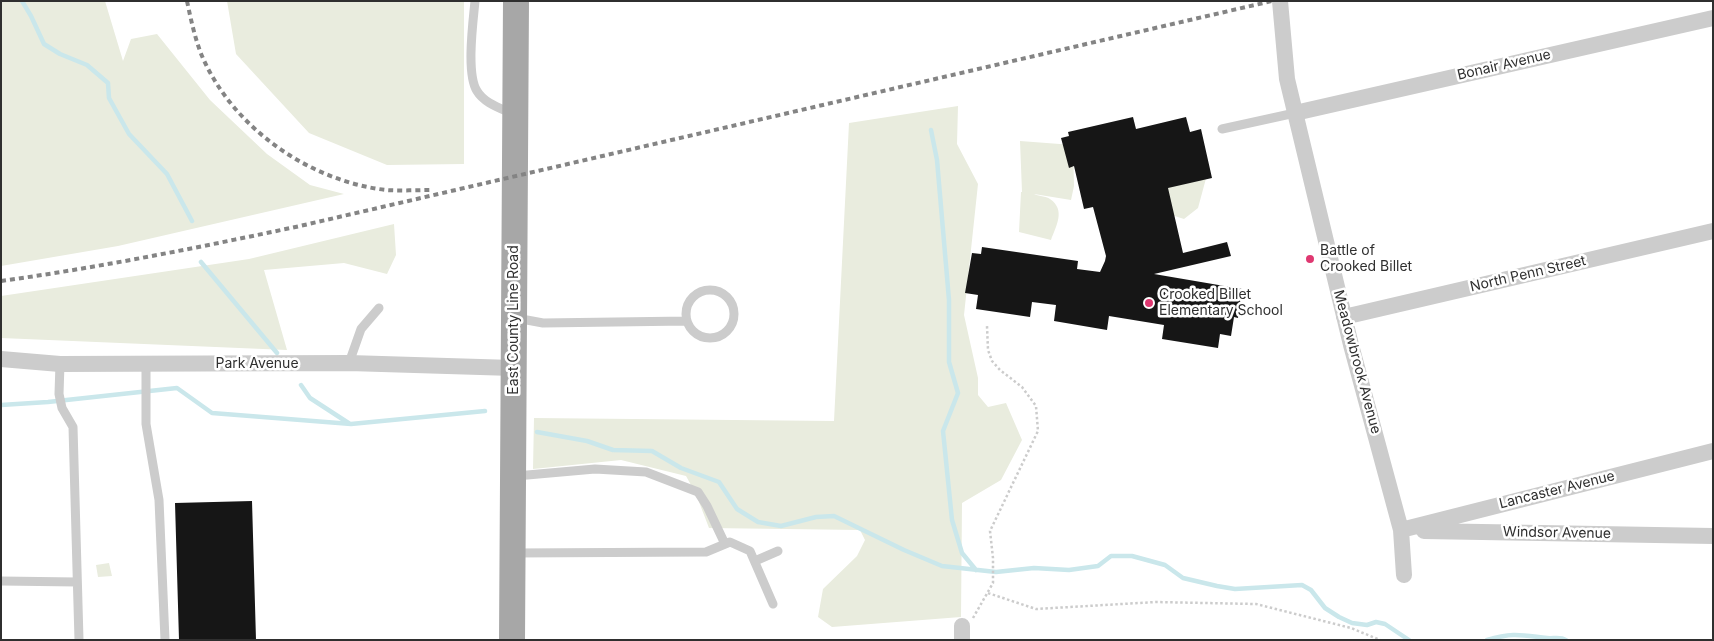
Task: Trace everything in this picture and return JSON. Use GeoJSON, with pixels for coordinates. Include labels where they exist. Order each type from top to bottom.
{"type":"FeatureCollection","features":[{"type":"Feature","properties":{"kind":"main road","name":"East County Line Road"},"geometry":{"type":"LineString","coordinates":[[512,640],[516,1]]}},
{"type":"Feature","properties":{"kind":"street","name":"Meadowbrook Avenue"},"geometry":{"type":"LineString","coordinates":[[1280,1],[1287,79],[1344,317],[1401,530],[1404,574]]}},
{"type":"Feature","properties":{"kind":"street","name":"Bonair Avenue"},"geometry":{"type":"LineString","coordinates":[[1295,113],[1713,18]]}},
{"type":"Feature","properties":{"kind":"street","name":"North Penn Street"},"geometry":{"type":"LineString","coordinates":[[1344,317],[1713,231]]}},
{"type":"Feature","properties":{"kind":"street","name":"Park Avenue"},"geometry":{"type":"LineString","coordinates":[[1,359],[60,364],[349,364],[513,368]]}},
{"type":"Feature","properties":{"kind":"street","name":"Lancaster Avenue"},"geometry":{"type":"LineString","coordinates":[[1401,530],[1713,450]]}},
{"type":"Feature","properties":{"kind":"street","name":"Windsor Avenue"},"geometry":{"type":"LineString","coordinates":[[1401,530],[1713,536]]}},
{"type":"Feature","properties":{"kind":"lane"},"geometry":{"type":"LineString","coordinates":[[474,1],[472,76],[477,91],[490,103],[515,115]]}},
{"type":"Feature","properties":{"kind":"lane"},"geometry":{"type":"LineString","coordinates":[[1222,129],[1295,113]]}},
{"type":"Feature","properties":{"kind":"lane"},"geometry":{"type":"LineString","coordinates":[[705,291],[720,292],[731,302],[734,309],[732,325],[727,332],[720,336],[712,338],[697,334],[687,321],[686,313],[692,299],[705,291]]}},
{"type":"Feature","properties":{"kind":"lane"},"geometry":{"type":"LineString","coordinates":[[349,364],[361,329],[379,308]]}},
{"type":"Feature","properties":{"kind":"lane"},"geometry":{"type":"LineString","coordinates":[[514,317],[543,323],[687,321]]}},
{"type":"Feature","properties":{"kind":"lane"},"geometry":{"type":"LineString","coordinates":[[60,364],[59,394],[62,408],[74,427],[79,640]]}},
{"type":"Feature","properties":{"kind":"lane"},"geometry":{"type":"LineString","coordinates":[[146,364],[146,424],[159,500],[165,640]]}},
{"type":"Feature","properties":{"kind":"lane"},"geometry":{"type":"LineString","coordinates":[[513,476],[595,469],[646,472],[698,492],[726,544]]}},
{"type":"Feature","properties":{"kind":"lane"},"geometry":{"type":"LineString","coordinates":[[512,553],[706,552],[730,542],[750,551],[773,604]]}},
{"type":"Feature","properties":{"kind":"lane"},"geometry":{"type":"LineString","coordinates":[[755,561],[778,551]]}},
{"type":"Feature","properties":{"kind":"lane"},"geometry":{"type":"LineString","coordinates":[[1,581],[78,582]]}},
{"type":"Feature","properties":{"kind":"path"},"geometry":{"type":"LineString","coordinates":[[962,633],[972,620],[993,583],[990,531],[1038,431],[1036,406],[1022,387],[992,361],[988,350],[986,326]]}},
{"type":"Feature","properties":{"kind":"path"},"geometry":{"type":"LineString","coordinates":[[988,594],[1036,608],[1156,602],[1256,604],[1351,628],[1380,640]]}},
{"type":"Feature","properties":{"kind":"shaded area"},"geometry":{"type":"Polygon","coordinates":[[[1,1],[105,1],[123,61],[131,39],[157,34],[210,100],[267,154],[310,185],[344,194],[118,246],[1,266],[1,1]]]}},
{"type":"Feature","properties":{"kind":"shaded area"},"geometry":{"type":"Polygon","coordinates":[[[227,1],[464,1],[464,164],[387,165],[309,133],[236,54],[227,1]]]}},
{"type":"Feature","properties":{"kind":"shaded area"},"geometry":{"type":"Polygon","coordinates":[[[958,106],[957,144],[978,184],[964,315],[978,378],[978,395],[988,407],[1006,403],[1022,440],[1001,480],[962,503],[961,617],[832,627],[818,617],[823,589],[857,556],[865,540],[860,530],[709,528],[696,494],[686,476],[621,460],[533,469],[534,418],[834,421],[849,123],[958,106]]]}},
{"type":"Feature","properties":{"kind":"shaded area"},"geometry":{"type":"Polygon","coordinates":[[[1020,141],[1073,145],[1074,186],[1071,200],[1034,194],[1050,199],[1058,208],[1057,224],[1051,240],[1019,232],[1022,192],[1020,141]]]}},
{"type":"Feature","properties":{"kind":"shaded area"},"geometry":{"type":"Polygon","coordinates":[[[1208,171],[1198,208],[1184,219],[1153,209],[1161,181],[1208,171]]]}},
{"type":"Feature","properties":{"kind":"shaded area"},"geometry":{"type":"Polygon","coordinates":[[[394,224],[396,255],[387,274],[344,263],[264,270],[287,350],[1,338],[1,296],[249,259],[394,224]]]}},
{"type":"Feature","properties":{"kind":"shaded area"},"geometry":{"type":"Polygon","coordinates":[[[109,563],[112,576],[98,577],[96,565],[109,563]]]}},
{"type":"Feature","properties":{"kind":"building"},"geometry":{"type":"Polygon","coordinates":[[[1133,117],[1136,129],[1186,117],[1190,132],[1201,129],[1212,178],[1168,188],[1183,253],[1227,242],[1231,256],[1154,274],[1242,289],[1238,318],[1234,317],[1231,336],[1220,334],[1218,348],[1162,339],[1164,325],[1109,316],[1107,330],[1054,321],[1056,305],[1032,302],[1030,317],[976,309],[978,295],[965,293],[972,253],[981,254],[982,247],[1078,261],[1077,269],[1100,272],[1106,256],[1093,207],[1084,209],[1074,166],[1069,168],[1061,138],[1069,136],[1068,132],[1133,117]]]}},
{"type":"Feature","properties":{"kind":"building"},"geometry":{"type":"Polygon","coordinates":[[[252,501],[256,640],[179,640],[175,503],[252,501]]]}},
{"type":"Feature","properties":{"kind":"waterway"},"geometry":{"type":"LineString","coordinates":[[22,1],[44,44],[60,54],[87,65],[108,83],[109,98],[129,134],[167,174],[192,221]]}},
{"type":"Feature","properties":{"kind":"waterway"},"geometry":{"type":"LineString","coordinates":[[931,130],[937,160],[949,300],[949,362],[958,393],[943,431],[952,520],[962,553],[976,570]]}},
{"type":"Feature","properties":{"kind":"waterway"},"geometry":{"type":"LineString","coordinates":[[201,262],[277,353]]}},
{"type":"Feature","properties":{"kind":"waterway"},"geometry":{"type":"LineString","coordinates":[[301,385],[310,398],[350,424]]}},
{"type":"Feature","properties":{"kind":"waterway"},"geometry":{"type":"LineString","coordinates":[[1,405],[48,402],[177,388],[212,413],[351,424],[485,411]]}},
{"type":"Feature","properties":{"kind":"waterway"},"geometry":{"type":"LineString","coordinates":[[537,432],[587,441],[613,450],[652,451],[681,468],[719,482],[737,509],[758,522],[781,526],[816,517],[834,516],[942,566],[996,572],[1034,568],[1069,570],[1098,566],[1111,556],[1132,556],[1165,565],[1183,578],[1217,586],[1235,589],[1302,585],[1311,590],[1325,608],[1339,617],[1352,623],[1367,625],[1376,622],[1385,624],[1409,640]]}},
{"type":"Feature","properties":{"kind":"waterway"},"geometry":{"type":"LineString","coordinates":[[1487,640],[1517,635],[1566,640]]}},
{"type":"Feature","properties":{"kind":"railway"},"geometry":{"type":"LineString","coordinates":[[187,1],[193,29],[202,56],[216,82],[233,106],[254,128],[277,147],[302,163],[357,185],[386,190],[432,190]]}},
{"type":"Feature","properties":{"kind":"railway"},"geometry":{"type":"LineString","coordinates":[[1,281],[151,256],[300,226],[1272,1]]}},
{"type":"Feature","properties":{"kind":"place","name":"Battle of Crooked Billet"},"geometry":{"type":"Point","coordinates":[1310,259]}},
{"type":"Feature","properties":{"kind":"place","name":"Crooked Billet Elementary School"},"geometry":{"type":"Point","coordinates":[1149,303]}}]}
